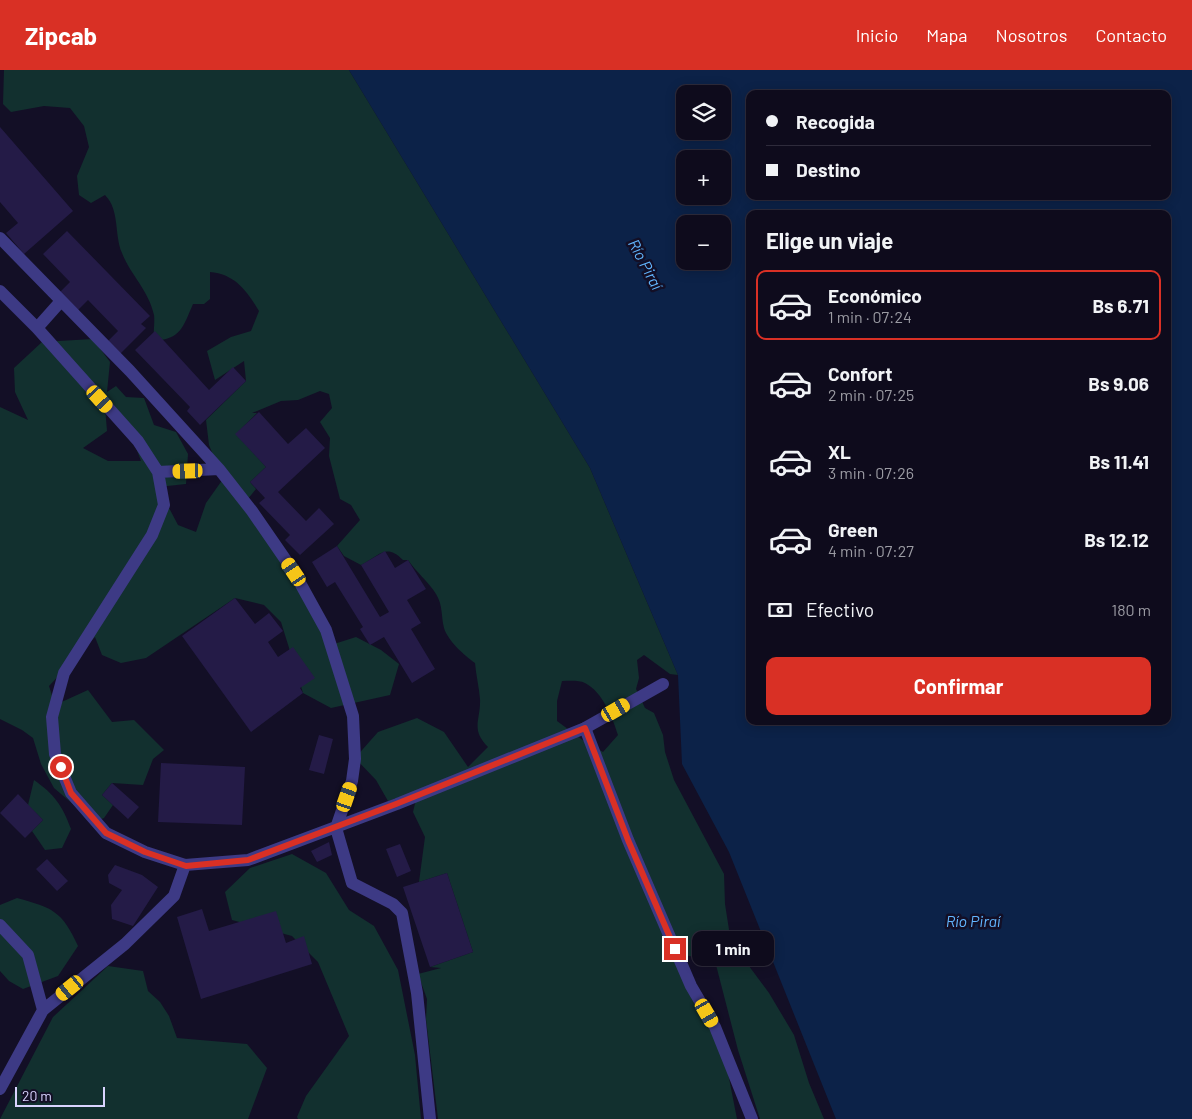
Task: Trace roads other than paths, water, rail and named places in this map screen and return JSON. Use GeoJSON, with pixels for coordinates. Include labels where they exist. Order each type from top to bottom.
{"type":"FeatureCollection","features":[{"type":"Feature","properties":{"kind":"street"},"geometry":{"type":"LineString","coordinates":[[0,238],[130,371],[219,469],[252,511],[294,572],[326,630],[353,716],[354,733],[355,759],[352,781],[336,828],[352,883],[360,889],[393,904],[402,913],[417,993],[430,1119]]}},
{"type":"Feature","properties":{"kind":"street"},"geometry":{"type":"LineString","coordinates":[[0,291],[37,328],[138,442],[158,472],[164,505],[152,535],[64,673],[52,717],[55,754],[71,793],[106,833],[145,852],[186,866],[248,860],[336,828],[585,728],[663,684]]}},
{"type":"Feature","properties":{"kind":"street"},"geometry":{"type":"LineString","coordinates":[[37,328],[61,301]]}},
{"type":"Feature","properties":{"kind":"street"},"geometry":{"type":"LineString","coordinates":[[158,472],[219,469]]}},
{"type":"Feature","properties":{"kind":"street"},"geometry":{"type":"LineString","coordinates":[[585,728],[632,849],[691,986],[714,1027],[752,1119]]}},
{"type":"Feature","properties":{"kind":"street"},"geometry":{"type":"LineString","coordinates":[[0,1089],[43,1010],[125,944],[174,896],[186,866]]}},
{"type":"Feature","properties":{"kind":"street"},"geometry":{"type":"LineString","coordinates":[[0,925],[28,955],[43,1010]]}},
{"type":"Feature","properties":{"kind":"water","name":"Río Piraí"},"geometry":{"type":"Polygon","coordinates":[[[349,70],[1192,70],[1192,1119],[836,1119],[729,852],[682,764],[678,675],[590,468],[349,70]]]}}]}
